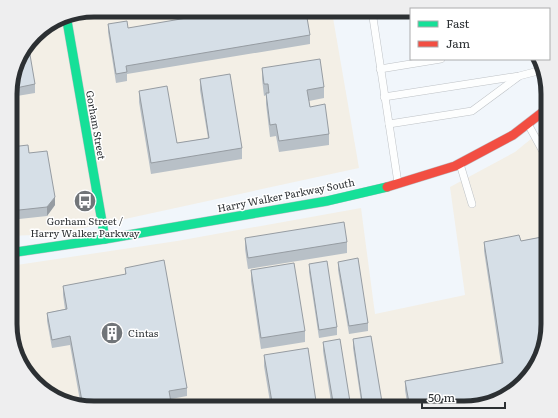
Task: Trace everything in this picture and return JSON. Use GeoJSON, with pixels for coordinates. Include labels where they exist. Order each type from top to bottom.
{"type":"FeatureCollection","features":[{"type":"Feature","properties":{"kind":"street","name":"Gorham Street"},"geometry":{"type":"LineString","coordinates":[[67,22],[105,239]]}},
{"type":"Feature","properties":{"kind":"street","name":"Harry Walker Parkway South"},"geometry":{"type":"LineString","coordinates":[[17,252],[105,239],[327,201],[398,184],[460,164],[513,135],[541,114]]}},
{"type":"Feature","properties":{"kind":"lane"},"geometry":{"type":"LineString","coordinates":[[373,17],[398,184]]}},
{"type":"Feature","properties":{"kind":"lane"},"geometry":{"type":"LineString","coordinates":[[380,69],[435,60]]}},
{"type":"Feature","properties":{"kind":"lane"},"geometry":{"type":"LineString","coordinates":[[384,97],[519,76],[537,71]]}},
{"type":"Feature","properties":{"kind":"lane"},"geometry":{"type":"LineString","coordinates":[[389,124],[472,111],[519,76]]}},
{"type":"Feature","properties":{"kind":"lane"},"geometry":{"type":"LineString","coordinates":[[528,124],[541,148]]}},
{"type":"Feature","properties":{"kind":"lane"},"geometry":{"type":"LineString","coordinates":[[460,164],[472,204]]}},
{"type":"Feature","properties":{"kind":"shaded area"},"geometry":{"type":"Polygon","coordinates":[[[94,17],[333,17],[359,168],[56,234],[17,236],[18,84],[21,69],[27,55],[43,36],[55,27],[69,21],[94,17]]]}},
{"type":"Feature","properties":{"kind":"shaded area"},"geometry":{"type":"Polygon","coordinates":[[[541,131],[541,329],[540,339],[531,363],[519,379],[503,391],[494,395],[479,400],[464,401],[89,401],[79,400],[64,395],[51,388],[39,379],[23,354],[18,339],[17,329],[17,265],[177,241],[361,208],[375,314],[465,295],[450,187],[515,152],[541,131]]]}},
{"type":"Feature","properties":{"kind":"building"},"geometry":{"type":"Polygon","coordinates":[[[193,17],[307,17],[310,35],[126,66],[127,72],[116,74],[108,24],[127,21],[128,28],[193,17]]]}},
{"type":"Feature","properties":{"kind":"building"},"geometry":{"type":"Polygon","coordinates":[[[29,52],[35,84],[18,88],[21,69],[29,52]]]}},
{"type":"Feature","properties":{"kind":"building"},"geometry":{"type":"Polygon","coordinates":[[[320,59],[324,87],[307,90],[310,107],[325,104],[329,134],[279,141],[276,124],[270,125],[266,93],[269,93],[268,84],[264,84],[262,68],[320,59]]]}},
{"type":"Feature","properties":{"kind":"building"},"geometry":{"type":"Polygon","coordinates":[[[230,74],[242,148],[151,163],[139,91],[167,86],[177,143],[209,138],[200,79],[230,74]]]}},
{"type":"Feature","properties":{"kind":"building"},"geometry":{"type":"Polygon","coordinates":[[[28,145],[29,153],[47,151],[55,197],[47,207],[17,210],[17,146],[28,145]]]}},
{"type":"Feature","properties":{"kind":"building"},"geometry":{"type":"Polygon","coordinates":[[[344,222],[347,242],[248,258],[245,238],[344,222]]]}},
{"type":"Feature","properties":{"kind":"building"},"geometry":{"type":"Polygon","coordinates":[[[519,235],[521,241],[541,237],[541,329],[540,339],[531,363],[519,379],[503,391],[479,400],[409,401],[405,381],[503,363],[484,242],[519,235]]]}},
{"type":"Feature","properties":{"kind":"building"},"geometry":{"type":"Polygon","coordinates":[[[358,258],[368,323],[349,326],[338,262],[358,258]]]}},
{"type":"Feature","properties":{"kind":"building","name":"Cintas"},"geometry":{"type":"Polygon","coordinates":[[[164,260],[187,388],[169,391],[171,401],[82,400],[70,336],[52,340],[47,313],[67,309],[63,286],[126,274],[125,268],[164,260]]]}},
{"type":"Feature","properties":{"kind":"building"},"geometry":{"type":"Polygon","coordinates":[[[327,261],[337,327],[319,330],[309,264],[327,261]]]}},
{"type":"Feature","properties":{"kind":"building"},"geometry":{"type":"Polygon","coordinates":[[[294,263],[305,331],[261,338],[251,270],[294,263]]]}},
{"type":"Feature","properties":{"kind":"building"},"geometry":{"type":"Polygon","coordinates":[[[371,336],[382,401],[362,401],[353,339],[371,336]]]}},
{"type":"Feature","properties":{"kind":"building"},"geometry":{"type":"Polygon","coordinates":[[[340,339],[350,401],[333,401],[323,342],[340,339]]]}},
{"type":"Feature","properties":{"kind":"building"},"geometry":{"type":"Polygon","coordinates":[[[308,348],[316,401],[272,401],[264,355],[308,348]]]}},
{"type":"Feature","properties":{"kind":"traffic: fast"},"geometry":{"type":"LineString","coordinates":[[67,22],[105,239]]}},
{"type":"Feature","properties":{"kind":"traffic: fast"},"geometry":{"type":"LineString","coordinates":[[17,252],[105,239],[327,201],[387,187]]}},
{"type":"Feature","properties":{"kind":"traffic: jam"},"geometry":{"type":"LineString","coordinates":[[387,187],[455,166],[513,135],[541,113]]}},
{"type":"Feature","properties":{"kind":"place","name":"Gorham Street / Harry Walker Parkway"},"geometry":{"type":"Point","coordinates":[85,201]}},
{"type":"Feature","properties":{"kind":"place","name":"Cintas"},"geometry":{"type":"Point","coordinates":[112,333]}}]}
